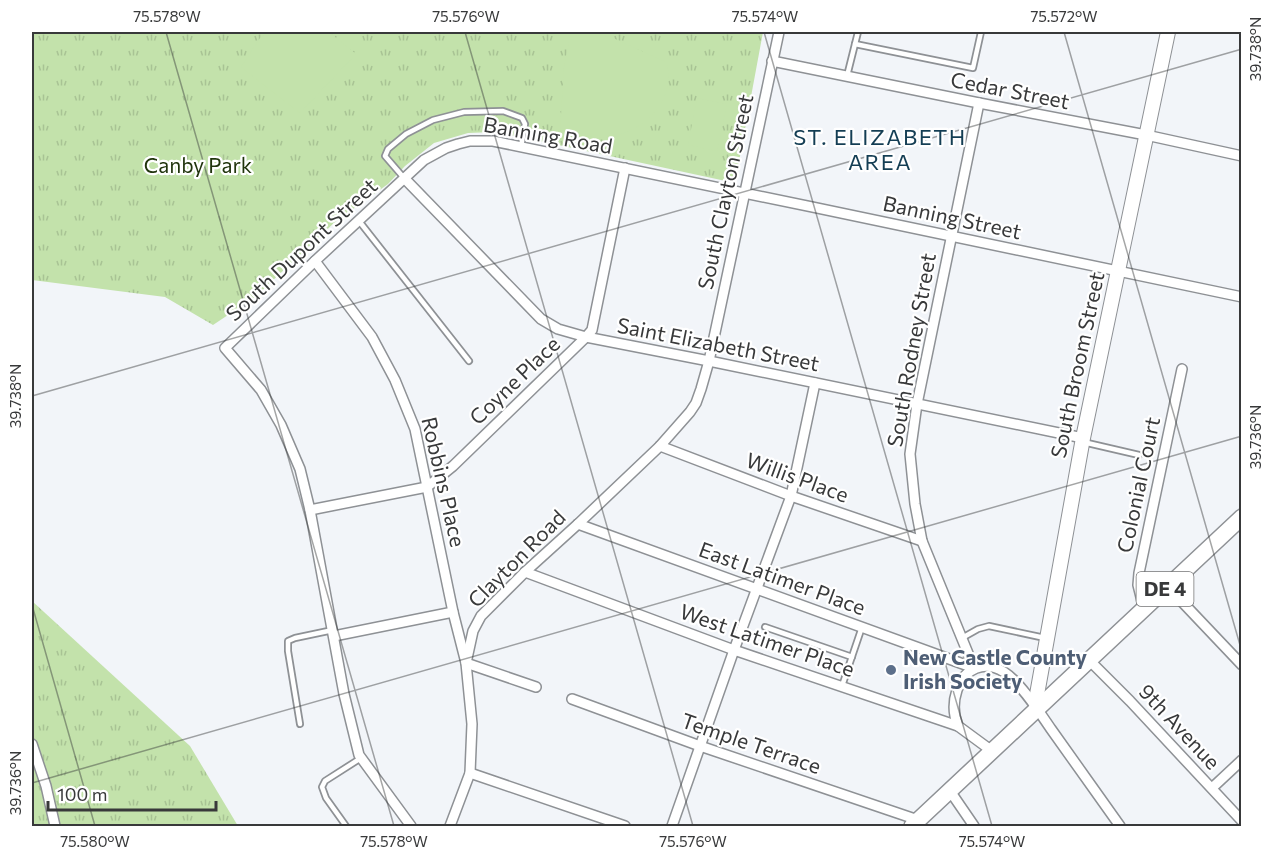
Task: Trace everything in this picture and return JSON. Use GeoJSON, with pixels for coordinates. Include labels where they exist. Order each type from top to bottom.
{"type":"FeatureCollection","features":[{"type":"Feature","properties":{"kind":"main road","name":"DE 4"},"geometry":{"type":"LineString","coordinates":[[915,824],[1242,518]]}},
{"type":"Feature","properties":{"kind":"street","name":"South Clayton Street"},"geometry":{"type":"LineString","coordinates":[[708,361],[779,32]]}},
{"type":"Feature","properties":{"kind":"street","name":"South Broom Street"},"geometry":{"type":"LineString","coordinates":[[1037,709],[1036,700],[1083,440],[1168,32]]}},
{"type":"Feature","properties":{"kind":"street","name":"Cedar Street"},"geometry":{"type":"LineString","coordinates":[[772,61],[1242,156]]}},
{"type":"Feature","properties":{"kind":"street","name":"South Rodney Street"},"geometry":{"type":"LineString","coordinates":[[974,668],[922,541],[915,504],[910,454],[917,404],[979,103]]}},
{"type":"Feature","properties":{"kind":"street","name":"Banning Road"},"geometry":{"type":"LineString","coordinates":[[404,178],[435,153],[458,144],[483,140],[625,168]]}},
{"type":"Feature","properties":{"kind":"street","name":"Banning Street"},"geometry":{"type":"LineString","coordinates":[[625,168],[1242,297]]}},
{"type":"Feature","properties":{"kind":"street","name":"Coyne Place"},"geometry":{"type":"LineString","coordinates":[[310,510],[428,487],[453,466],[586,337],[592,330],[625,168]]}},
{"type":"Feature","properties":{"kind":"street","name":"South Dupont Street"},"geometry":{"type":"LineString","coordinates":[[310,510],[300,468],[281,424],[261,390],[225,348],[404,178]]}},
{"type":"Feature","properties":{"kind":"street","name":"Saint Elizabeth Street"},"geometry":{"type":"LineString","coordinates":[[404,178],[541,319],[558,329],[586,337],[1083,440]]}},
{"type":"Feature","properties":{"kind":"street","name":"Robbins Place"},"geometry":{"type":"LineString","coordinates":[[315,261],[372,337],[395,380],[415,429],[453,612],[466,663]]}},
{"type":"Feature","properties":{"kind":"street","name":"Clayton Road"},"geometry":{"type":"LineString","coordinates":[[450,826],[470,773],[472,724],[466,663],[473,631],[481,616],[660,446],[696,403],[708,361]]}},
{"type":"Feature","properties":{"kind":"street","name":"Colonial Court"},"geometry":{"type":"LineString","coordinates":[[1144,609],[1138,585],[1138,573],[1182,369]]}},
{"type":"Feature","properties":{"kind":"street"},"geometry":{"type":"LineString","coordinates":[[672,826],[791,496],[815,383]]}},
{"type":"Feature","properties":{"kind":"street","name":"Willis Place"},"geometry":{"type":"LineString","coordinates":[[660,446],[791,496],[922,541]]}},
{"type":"Feature","properties":{"kind":"street"},"geometry":{"type":"LineString","coordinates":[[310,510],[345,694],[360,757],[411,826]]}},
{"type":"Feature","properties":{"kind":"street","name":"East Latimer Place"},"geometry":{"type":"LineString","coordinates":[[578,524],[974,668]]}},
{"type":"Feature","properties":{"kind":"street","name":"West Latimer Place"},"geometry":{"type":"LineString","coordinates":[[525,572],[734,650],[958,726],[992,752]]}},
{"type":"Feature","properties":{"kind":"street"},"geometry":{"type":"LineString","coordinates":[[1168,586],[1242,665]]}},
{"type":"Feature","properties":{"kind":"street"},"geometry":{"type":"LineString","coordinates":[[333,633],[453,612]]}},
{"type":"Feature","properties":{"kind":"street","name":"9th Avenue"},"geometry":{"type":"LineString","coordinates":[[1089,660],[1242,821]]}},
{"type":"Feature","properties":{"kind":"street"},"geometry":{"type":"LineString","coordinates":[[466,663],[536,687]]}},
{"type":"Feature","properties":{"kind":"street"},"geometry":{"type":"LineString","coordinates":[[958,726],[954,717],[956,690],[963,677],[974,668],[991,667],[1006,673],[1037,709],[1120,826]]}},
{"type":"Feature","properties":{"kind":"street","name":"Temple Terrace"},"geometry":{"type":"LineString","coordinates":[[572,699],[915,824]]}},
{"type":"Feature","properties":{"kind":"street"},"geometry":{"type":"LineString","coordinates":[[32,744],[46,786],[55,826]]}},
{"type":"Feature","properties":{"kind":"street"},"geometry":{"type":"LineString","coordinates":[[1212,788],[1242,760]]}},
{"type":"Feature","properties":{"kind":"street"},"geometry":{"type":"LineString","coordinates":[[470,773],[625,826]]}},
{"type":"Feature","properties":{"kind":"street"},"geometry":{"type":"LineString","coordinates":[[950,791],[974,826]]}},
{"type":"Feature","properties":{"kind":"lane"},"geometry":{"type":"LineString","coordinates":[[847,76],[858,32]]}},
{"type":"Feature","properties":{"kind":"lane"},"geometry":{"type":"LineString","coordinates":[[855,44],[973,68],[981,32]]}},
{"type":"Feature","properties":{"kind":"lane"},"geometry":{"type":"LineString","coordinates":[[404,178],[385,156],[388,149],[406,134],[433,120],[464,112],[503,111],[522,118],[525,124],[521,147]]}},
{"type":"Feature","properties":{"kind":"lane"},"geometry":{"type":"LineString","coordinates":[[359,221],[469,361]]}},
{"type":"Feature","properties":{"kind":"lane"},"geometry":{"type":"LineString","coordinates":[[1083,440],[1139,455]]}},
{"type":"Feature","properties":{"kind":"lane"},"geometry":{"type":"LineString","coordinates":[[962,638],[989,626],[1048,638]]}},
{"type":"Feature","properties":{"kind":"lane"},"geometry":{"type":"LineString","coordinates":[[765,627],[852,657]]}},
{"type":"Feature","properties":{"kind":"lane"},"geometry":{"type":"LineString","coordinates":[[842,686],[862,627]]}},
{"type":"Feature","properties":{"kind":"lane"},"geometry":{"type":"LineString","coordinates":[[300,724],[288,641],[333,633]]}},
{"type":"Feature","properties":{"kind":"lane"},"geometry":{"type":"LineString","coordinates":[[346,826],[326,798],[322,787],[325,781],[360,757]]}},
{"type":"Feature","properties":{"kind":"green space","name":"Canby Park"},"geometry":{"type":"Polygon","coordinates":[[[32,32],[763,32],[735,183],[492,132],[468,133],[434,143],[405,166],[388,184],[335,222],[255,297],[213,325],[165,297],[32,280],[32,32]]]}},
{"type":"Feature","properties":{"kind":"green space"},"geometry":{"type":"Polygon","coordinates":[[[268,32],[329,32],[356,54],[300,113],[241,67],[260,38],[268,32]]]}},
{"type":"Feature","properties":{"kind":"green space"},"geometry":{"type":"Polygon","coordinates":[[[583,32],[611,37],[666,62],[669,76],[662,101],[644,122],[633,129],[607,137],[583,136],[560,130],[564,68],[569,41],[583,32]]]}},
{"type":"Feature","properties":{"kind":"green space"},"geometry":{"type":"Polygon","coordinates":[[[697,98],[727,104],[717,151],[688,145],[697,98]]]}},
{"type":"Feature","properties":{"kind":"green space"},"geometry":{"type":"Polygon","coordinates":[[[32,601],[190,746],[238,826],[32,826],[32,601]]]}},
{"type":"Feature","properties":{"kind":"place","name":"New Castle County Irish Society"},"geometry":{"type":"Point","coordinates":[891,670]}},
{"type":"Feature","properties":{"kind":"district","name":"ST. ELIZABETH AREA"},"geometry":{"type":"Point","coordinates":[880,150]}}]}
